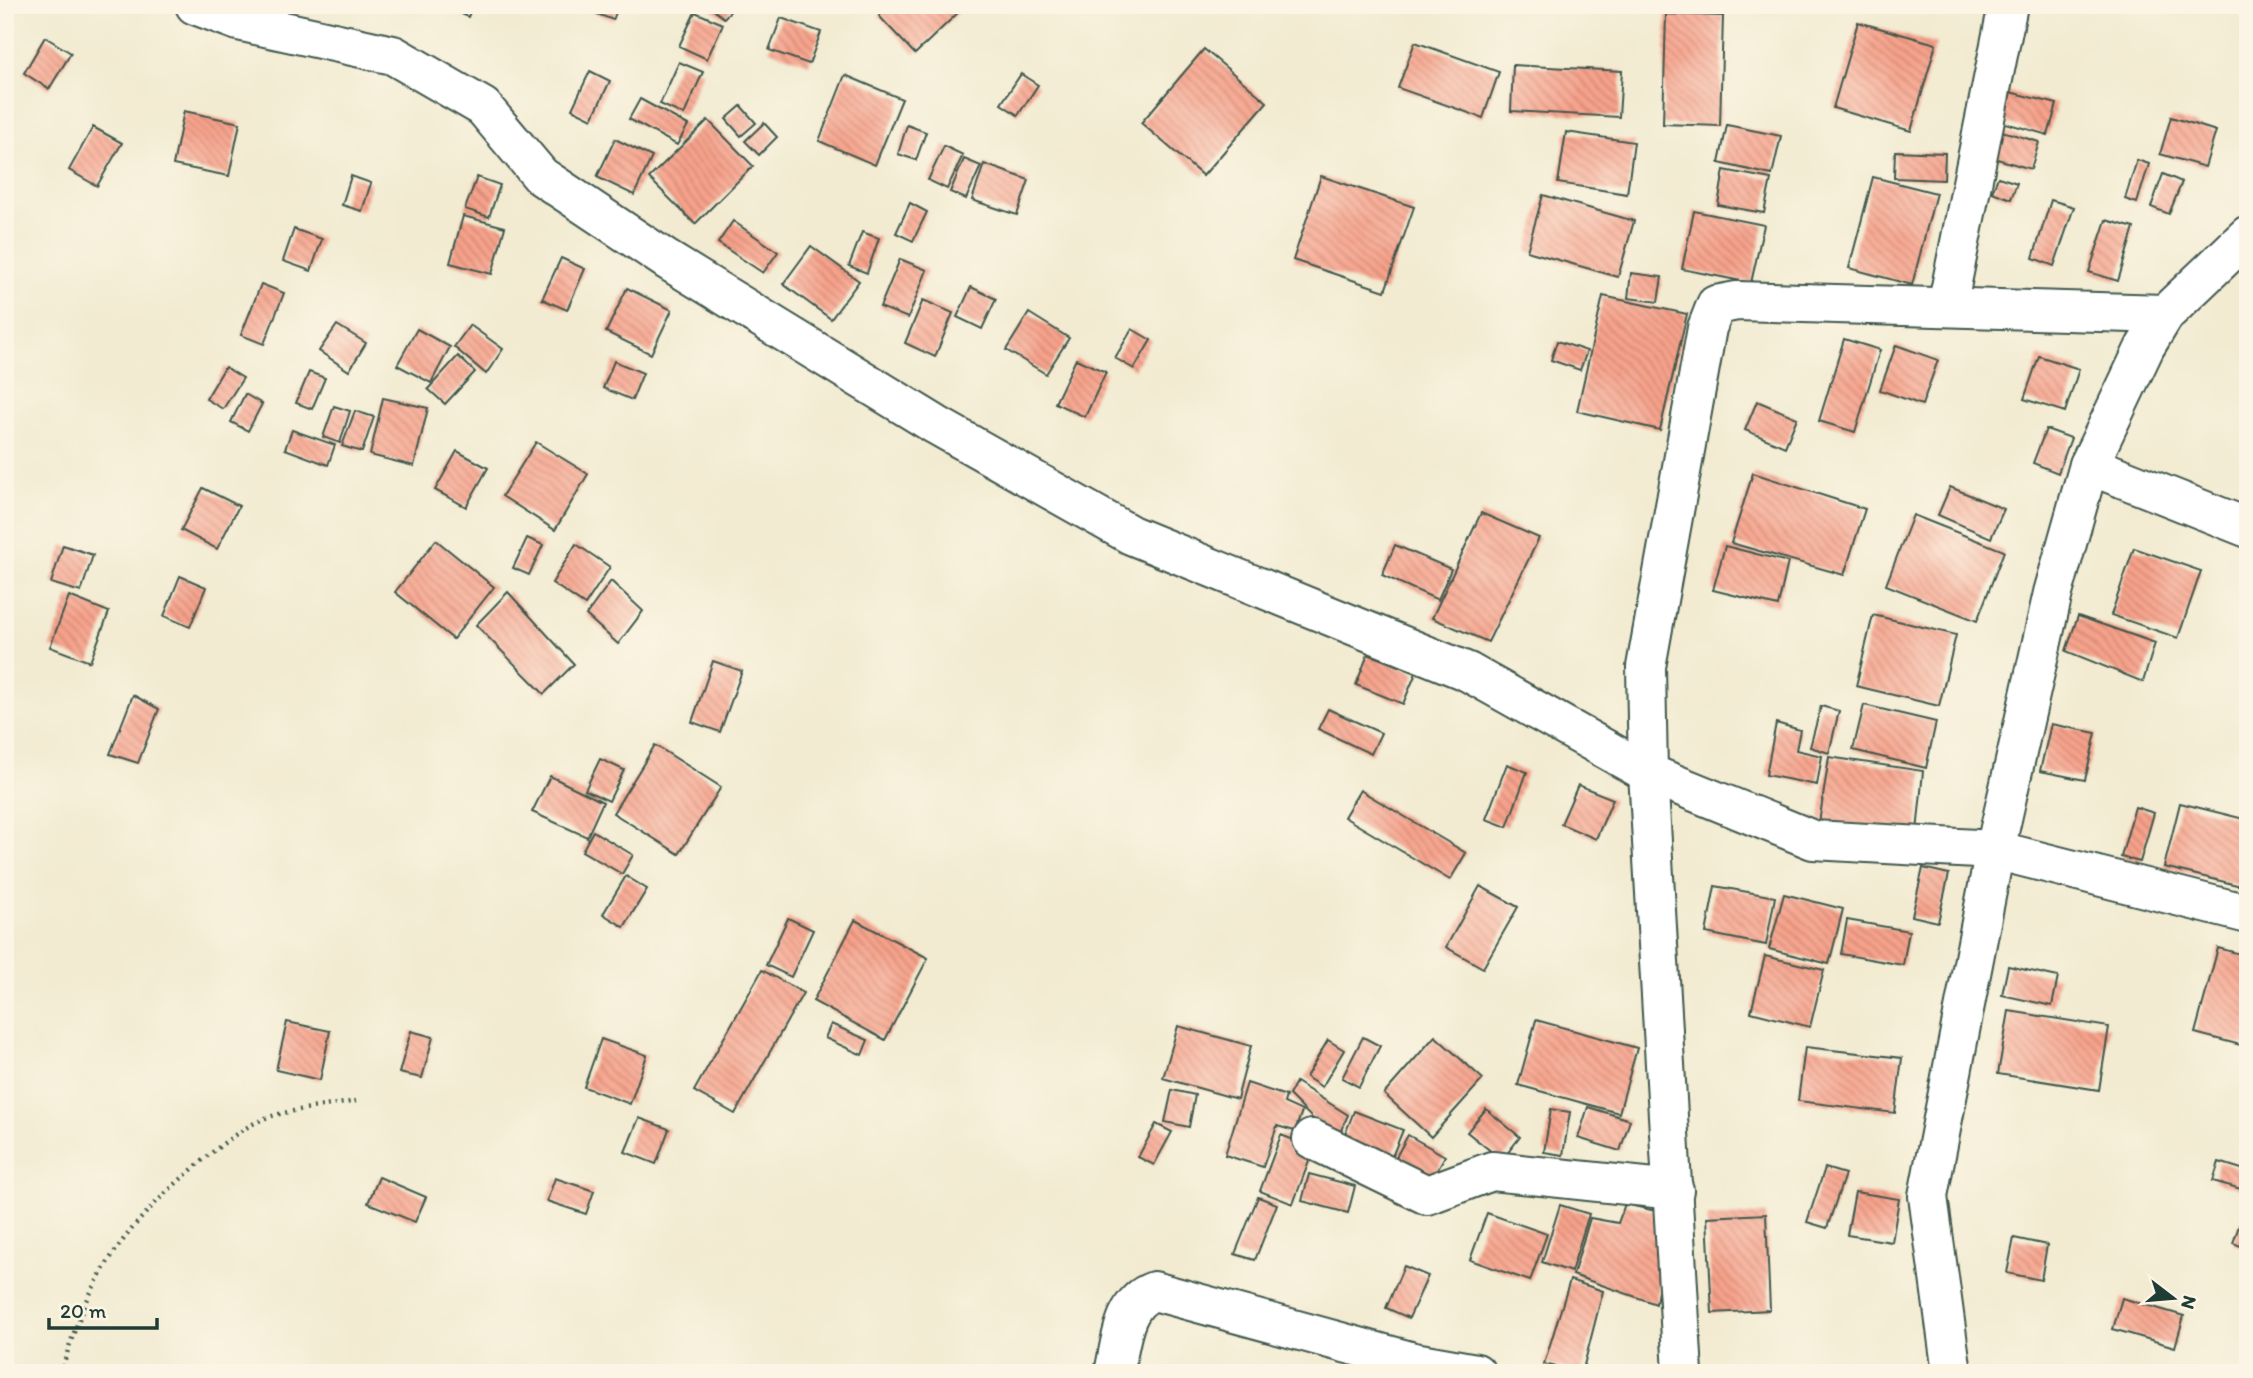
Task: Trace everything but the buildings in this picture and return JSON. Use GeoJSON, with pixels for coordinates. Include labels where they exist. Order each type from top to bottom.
{"type":"FeatureCollection","features":[{"type":"Feature","properties":{"kind":"street"},"geometry":{"type":"LineString","coordinates":[[195,5],[237,21],[393,55],[483,107],[541,176],[667,260],[936,425],[1131,535],[1468,672],[1648,774],[1813,840],[1995,850],[2248,914]]}},
{"type":"Feature","properties":{"kind":"street"},"geometry":{"type":"LineString","coordinates":[[1947,307],[2008,5]]}},
{"type":"Feature","properties":{"kind":"street"},"geometry":{"type":"LineString","coordinates":[[1952,1373],[1928,1196],[1995,850],[2053,593],[2089,465],[2145,346],[2165,314],[2248,235]]}},
{"type":"Feature","properties":{"kind":"street"},"geometry":{"type":"LineString","coordinates":[[1683,1373],[1648,774],[1646,667],[1707,328],[1716,306],[1737,301],[2165,314]]}},
{"type":"Feature","properties":{"kind":"street"},"geometry":{"type":"LineString","coordinates":[[2089,465],[2248,528]]}},
{"type":"Feature","properties":{"kind":"street"},"geometry":{"type":"LineString","coordinates":[[1312,1139],[1427,1195],[1492,1171],[1674,1189]]}},
{"type":"Feature","properties":{"kind":"street"},"geometry":{"type":"LineString","coordinates":[[1114,1373],[1129,1311],[1140,1296],[1154,1291],[1414,1362],[1476,1373]]}},
{"type":"Feature","properties":{"kind":"path"},"geometry":{"type":"LineString","coordinates":[[61,1373],[76,1322],[114,1249],[157,1199],[222,1144],[263,1119],[356,1101]]}}]}
